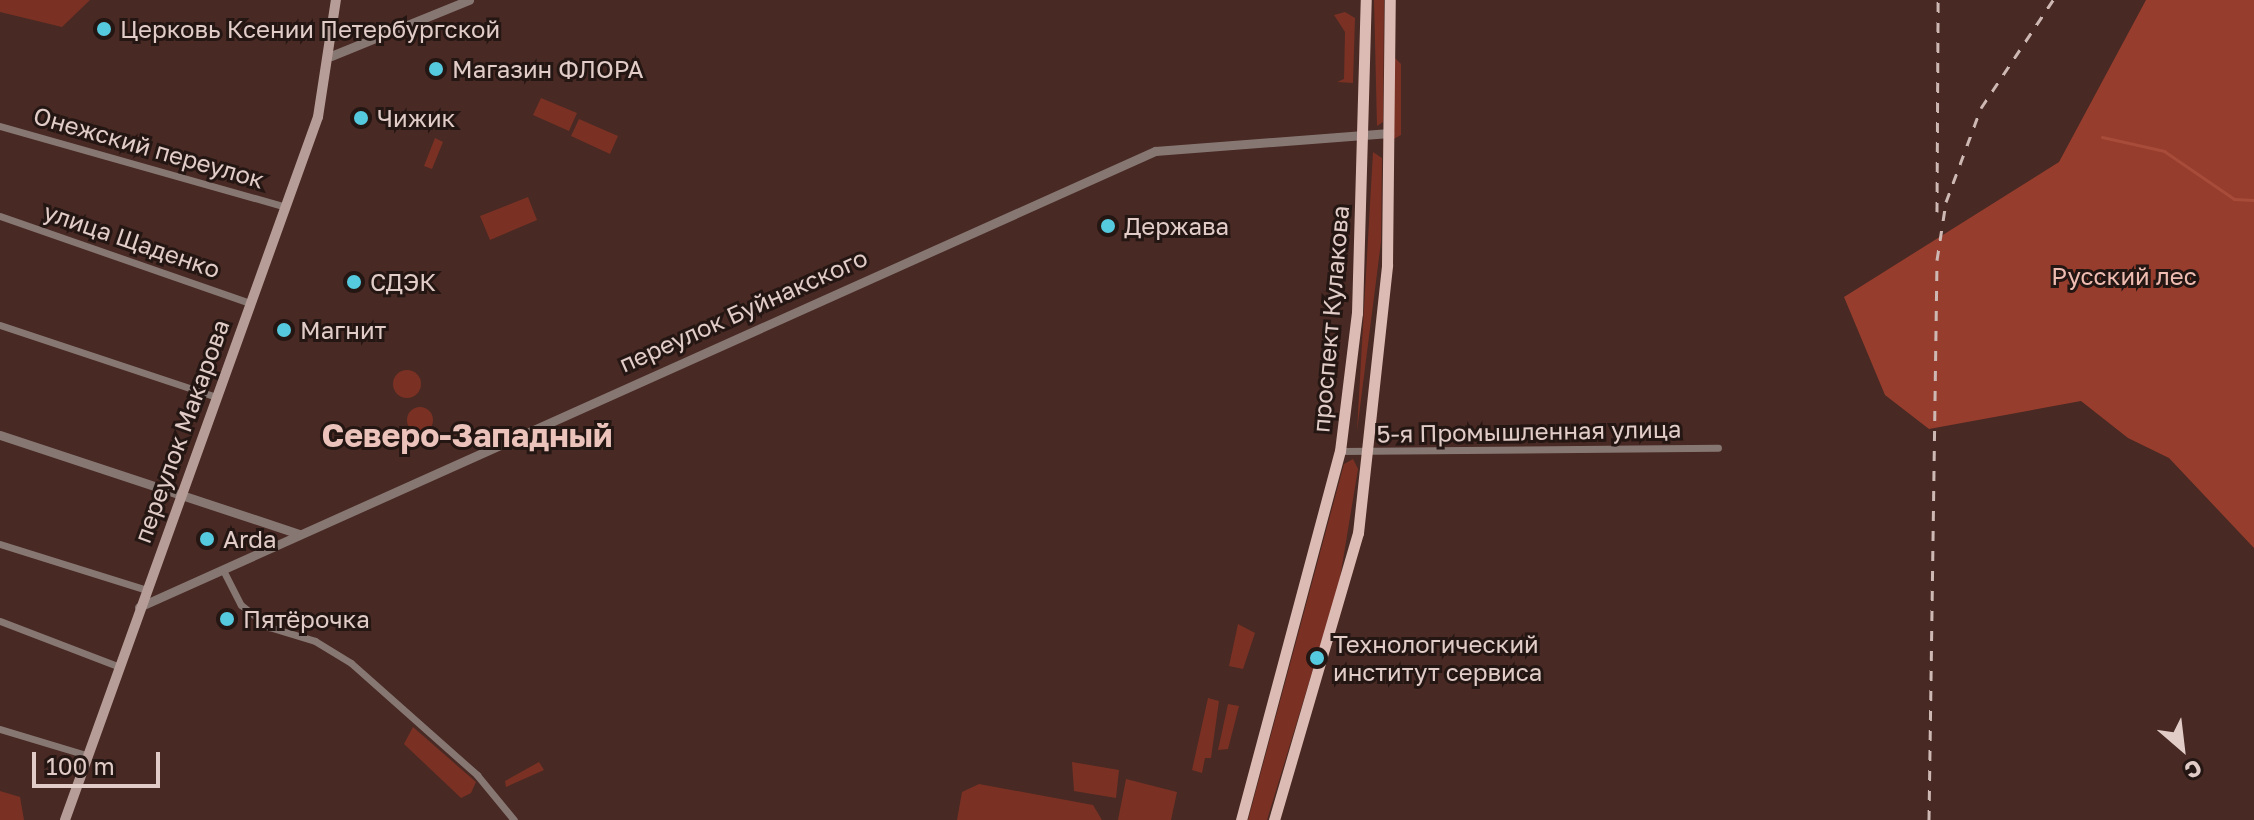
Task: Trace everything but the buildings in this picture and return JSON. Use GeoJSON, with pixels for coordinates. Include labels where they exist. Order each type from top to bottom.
{"type":"FeatureCollection","features":[{"type":"Feature","properties":{"kind":"main road","name":"переулок Макарова"},"geometry":{"type":"LineString","coordinates":[[65,820],[136,609],[286,207],[331,56],[336,0]]}},
{"type":"Feature","properties":{"kind":"main road","name":"проспект Кулакова"},"geometry":{"type":"LineString","coordinates":[[1241,820],[1340,451],[1357,313],[1366,132],[1366,0]]}},
{"type":"Feature","properties":{"kind":"main road","name":"проспект Кулакова"},"geometry":{"type":"LineString","coordinates":[[1274,820],[1343,594],[1367,454],[1387,265],[1390,0]]}},
{"type":"Feature","properties":{"kind":"street"},"geometry":{"type":"LineString","coordinates":[[331,56],[469,0]]}},
{"type":"Feature","properties":{"kind":"street","name":"Онежский переулок"},"geometry":{"type":"LineString","coordinates":[[0,126],[286,207]]}},
{"type":"Feature","properties":{"kind":"street","name":"переулок Буйнакского"},"geometry":{"type":"LineString","coordinates":[[136,609],[1155,151],[1366,132],[1389,133]]}},
{"type":"Feature","properties":{"kind":"street","name":"улица Щаденко"},"geometry":{"type":"LineString","coordinates":[[0,216],[250,303]]}},
{"type":"Feature","properties":{"kind":"street"},"geometry":{"type":"LineString","coordinates":[[0,325],[213,396]]}},
{"type":"Feature","properties":{"kind":"street"},"geometry":{"type":"LineString","coordinates":[[0,435],[299,534]]}},
{"type":"Feature","properties":{"kind":"street","name":"5-я Промышленная улица"},"geometry":{"type":"LineString","coordinates":[[1340,451],[1367,454],[1718,448]]}},
{"type":"Feature","properties":{"kind":"street"},"geometry":{"type":"LineString","coordinates":[[0,544],[144,589]]}},
{"type":"Feature","properties":{"kind":"street"},"geometry":{"type":"LineString","coordinates":[[223,570],[241,605],[269,627],[315,641],[351,663],[477,775],[514,820]]}},
{"type":"Feature","properties":{"kind":"street"},"geometry":{"type":"LineString","coordinates":[[0,621],[117,666]]}},
{"type":"Feature","properties":{"kind":"street"},"geometry":{"type":"LineString","coordinates":[[0,729],[86,755]]}},
{"type":"Feature","properties":{"kind":"shaded area"},"geometry":{"type":"Polygon","coordinates":[[[0,0],[90,0],[62,27],[0,12],[0,0]]]}},
{"type":"Feature","properties":{"kind":"shaded area"},"geometry":{"type":"Polygon","coordinates":[[[1374,0],[1384,0],[1383,122],[1377,126],[1374,0]]]}},
{"type":"Feature","properties":{"kind":"shaded area"},"geometry":{"type":"Polygon","coordinates":[[[1345,12],[1355,18],[1353,83],[1337,82],[1344,79],[1345,32],[1334,15],[1345,12]]]}},
{"type":"Feature","properties":{"kind":"shaded area"},"geometry":{"type":"Polygon","coordinates":[[[1393,56],[1401,64],[1401,135],[1392,140],[1393,56]]]}},
{"type":"Feature","properties":{"kind":"shaded area"},"geometry":{"type":"Polygon","coordinates":[[[541,98],[577,113],[569,131],[533,115],[541,98]]]}},
{"type":"Feature","properties":{"kind":"shaded area"},"geometry":{"type":"Polygon","coordinates":[[[579,119],[618,136],[610,154],[571,136],[579,119]]]}},
{"type":"Feature","properties":{"kind":"shaded area"},"geometry":{"type":"Polygon","coordinates":[[[435,138],[443,142],[432,169],[424,166],[435,138]]]}},
{"type":"Feature","properties":{"kind":"shaded area"},"geometry":{"type":"Polygon","coordinates":[[[1373,152],[1382,158],[1381,242],[1357,431],[1373,152]]]}},
{"type":"Feature","properties":{"kind":"shaded area"},"geometry":{"type":"Polygon","coordinates":[[[528,197],[537,220],[490,240],[480,216],[528,197]]]}},
{"type":"Feature","properties":{"kind":"shaded area"},"geometry":{"type":"Polygon","coordinates":[[[407,370],[417,374],[421,384],[417,394],[407,398],[397,394],[393,384],[397,374],[407,370]]]}},
{"type":"Feature","properties":{"kind":"shaded area"},"geometry":{"type":"Polygon","coordinates":[[[420,407],[429,411],[433,420],[429,429],[420,433],[411,429],[407,420],[411,411],[420,407]]]}},
{"type":"Feature","properties":{"kind":"shaded area"},"geometry":{"type":"Polygon","coordinates":[[[1353,459],[1358,469],[1339,584],[1267,820],[1248,820],[1344,464],[1353,459]]]}},
{"type":"Feature","properties":{"kind":"shaded area"},"geometry":{"type":"Polygon","coordinates":[[[1238,624],[1255,633],[1243,669],[1229,666],[1238,624]]]}},
{"type":"Feature","properties":{"kind":"shaded area"},"geometry":{"type":"Polygon","coordinates":[[[1208,698],[1219,701],[1211,758],[1205,758],[1202,773],[1192,770],[1208,698]]]}},
{"type":"Feature","properties":{"kind":"shaded area"},"geometry":{"type":"Polygon","coordinates":[[[1228,704],[1239,706],[1228,749],[1218,750],[1228,704]]]}},
{"type":"Feature","properties":{"kind":"shaded area"},"geometry":{"type":"Polygon","coordinates":[[[413,727],[476,782],[471,793],[461,798],[404,744],[413,727]]]}},
{"type":"Feature","properties":{"kind":"shaded area"},"geometry":{"type":"Polygon","coordinates":[[[539,762],[544,770],[506,787],[505,781],[539,762]]]}},
{"type":"Feature","properties":{"kind":"shaded area"},"geometry":{"type":"Polygon","coordinates":[[[1072,762],[1119,770],[1116,798],[1074,791],[1072,762]]]}},
{"type":"Feature","properties":{"kind":"shaded area"},"geometry":{"type":"Polygon","coordinates":[[[1126,779],[1177,792],[1171,820],[1118,820],[1126,779]]]}},
{"type":"Feature","properties":{"kind":"shaded area"},"geometry":{"type":"Polygon","coordinates":[[[979,784],[1093,805],[1102,820],[957,820],[962,792],[979,784]]]}},
{"type":"Feature","properties":{"kind":"shaded area"},"geometry":{"type":"Polygon","coordinates":[[[0,791],[20,797],[24,820],[0,820],[0,791]]]}},
{"type":"Feature","properties":{"kind":"green space","name":"Русский лес"},"geometry":{"type":"Polygon","coordinates":[[[2146,0],[2254,0],[2254,548],[2169,458],[2128,438],[2081,401],[1929,429],[1885,395],[1844,297],[2059,162],[2146,0]]]}},
{"type":"Feature","properties":{"kind":"waterway"},"geometry":{"type":"LineString","coordinates":[[2102,137],[2164,151],[2234,199],[2254,200]]}},
{"type":"Feature","properties":{"kind":"railway"},"geometry":{"type":"LineString","coordinates":[[1937,212],[1938,0]]}},
{"type":"Feature","properties":{"kind":"railway"},"geometry":{"type":"LineString","coordinates":[[1929,820],[1937,260],[1946,202],[1981,108],[2053,0]]}},
{"type":"Feature","properties":{"kind":"place","name":"Церковь Ксении Петербургской"},"geometry":{"type":"Point","coordinates":[104,29]}},
{"type":"Feature","properties":{"kind":"place","name":"Магазин ФЛОРА"},"geometry":{"type":"Point","coordinates":[436,69]}},
{"type":"Feature","properties":{"kind":"place","name":"Чижик"},"geometry":{"type":"Point","coordinates":[361,118]}},
{"type":"Feature","properties":{"kind":"place","name":"Держава"},"geometry":{"type":"Point","coordinates":[1108,226]}},
{"type":"Feature","properties":{"kind":"place","name":"СДЭК"},"geometry":{"type":"Point","coordinates":[354,282]}},
{"type":"Feature","properties":{"kind":"place","name":"Магнит"},"geometry":{"type":"Point","coordinates":[284,330]}},
{"type":"Feature","properties":{"kind":"place","name":"Arda"},"geometry":{"type":"Point","coordinates":[207,539]}},
{"type":"Feature","properties":{"kind":"place","name":"Пятёрочка"},"geometry":{"type":"Point","coordinates":[227,619]}},
{"type":"Feature","properties":{"kind":"place","name":"Технологический институт сервиса"},"geometry":{"type":"Point","coordinates":[1317,658]}},
{"type":"Feature","properties":{"kind":"district","name":"Северо-Западный"},"geometry":{"type":"Point","coordinates":[467,435]}}]}
